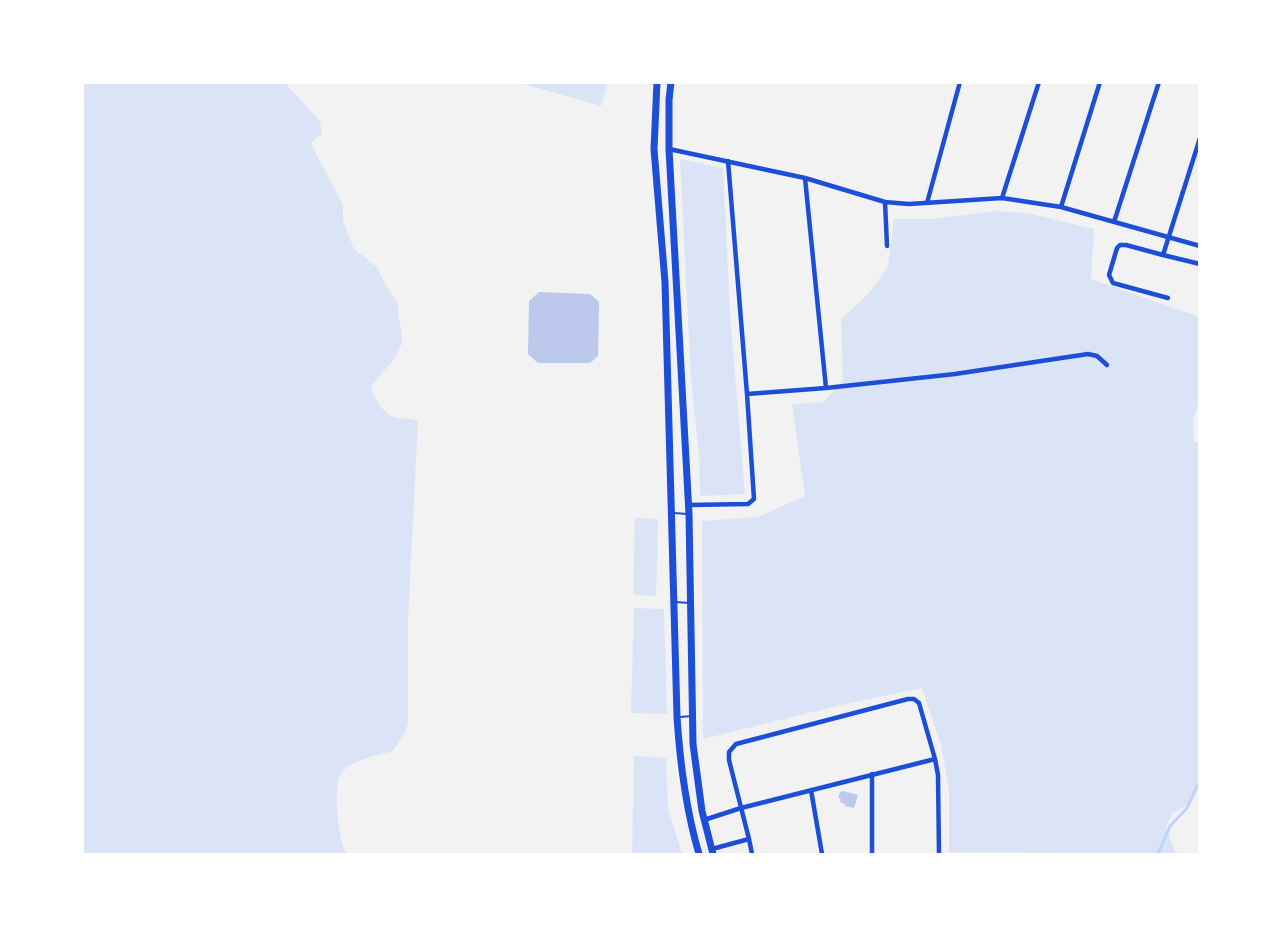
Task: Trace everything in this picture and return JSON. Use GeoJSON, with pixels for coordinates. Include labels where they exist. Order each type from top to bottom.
{"type":"FeatureCollection","features":[{"type":"Feature","properties":{"kind":"highway"},"geometry":{"type":"LineString","coordinates":[[657,82],[654,149],[666,301],[677,717],[689,817],[699,854],[713,852],[704,820],[693,744],[689,514],[669,148],[671,82]]}},
{"type":"Feature","properties":{"kind":"highway"},"geometry":{"type":"LineString","coordinates":[[666,301],[677,301]]}},
{"type":"Feature","properties":{"kind":"street"},"geometry":{"type":"LineString","coordinates":[[927,203],[960,82]]}},
{"type":"Feature","properties":{"kind":"street"},"geometry":{"type":"LineString","coordinates":[[1002,198],[1039,82]]}},
{"type":"Feature","properties":{"kind":"street"},"geometry":{"type":"LineString","coordinates":[[1061,207],[1100,82]]}},
{"type":"Feature","properties":{"kind":"street"},"geometry":{"type":"LineString","coordinates":[[1114,222],[1159,82]]}},
{"type":"Feature","properties":{"kind":"street"},"geometry":{"type":"LineString","coordinates":[[1163,255],[1200,138]]}},
{"type":"Feature","properties":{"kind":"street"},"geometry":{"type":"LineString","coordinates":[[669,148],[805,178],[885,202],[909,204],[1002,198],[1061,207],[1200,246]]}},
{"type":"Feature","properties":{"kind":"street"},"geometry":{"type":"LineString","coordinates":[[688,505],[748,504],[754,499],[728,161]]}},
{"type":"Feature","properties":{"kind":"street"},"geometry":{"type":"LineString","coordinates":[[805,178],[826,388]]}},
{"type":"Feature","properties":{"kind":"street"},"geometry":{"type":"LineString","coordinates":[[885,202],[887,246]]}},
{"type":"Feature","properties":{"kind":"street"},"geometry":{"type":"LineString","coordinates":[[1168,298],[1113,283],[1109,275],[1117,248],[1120,245],[1126,245],[1200,264]]}},
{"type":"Feature","properties":{"kind":"street"},"geometry":{"type":"LineString","coordinates":[[747,394],[920,378],[1088,354],[1097,356],[1107,366]]}},
{"type":"Feature","properties":{"kind":"street"},"geometry":{"type":"LineString","coordinates":[[752,855],[729,760],[729,752],[736,744],[856,711],[914,699],[919,703],[938,775],[939,855]]}},
{"type":"Feature","properties":{"kind":"street"},"geometry":{"type":"LineString","coordinates":[[704,820],[741,808],[935,759]]}},
{"type":"Feature","properties":{"kind":"street"},"geometry":{"type":"LineString","coordinates":[[872,774],[872,855]]}},
{"type":"Feature","properties":{"kind":"street"},"geometry":{"type":"LineString","coordinates":[[811,790],[822,855]]}},
{"type":"Feature","properties":{"kind":"street"},"geometry":{"type":"LineString","coordinates":[[713,852],[749,839]]}},
{"type":"Feature","properties":{"kind":"lane"},"geometry":{"type":"LineString","coordinates":[[662,251],[676,252]]}},
{"type":"Feature","properties":{"kind":"lane"},"geometry":{"type":"LineString","coordinates":[[669,406],[684,406]]}},
{"type":"Feature","properties":{"kind":"lane"},"geometry":{"type":"LineString","coordinates":[[671,513],[689,514]]}},
{"type":"Feature","properties":{"kind":"lane"},"geometry":{"type":"LineString","coordinates":[[674,602],[690,603]]}},
{"type":"Feature","properties":{"kind":"lane"},"geometry":{"type":"LineString","coordinates":[[677,717],[692,716]]}},
{"type":"Feature","properties":{"kind":"lane"},"geometry":{"type":"LineString","coordinates":[[679,744],[693,744]]}},
{"type":"Feature","properties":{"kind":"shaded area"},"geometry":{"type":"Polygon","coordinates":[[[608,82],[601,106],[520,83],[608,82]]]}},
{"type":"Feature","properties":{"kind":"shaded area"},"geometry":{"type":"Polygon","coordinates":[[[82,83],[285,83],[320,121],[322,134],[312,142],[312,146],[343,205],[343,221],[354,249],[377,267],[398,304],[402,343],[391,363],[371,386],[377,401],[388,414],[418,421],[408,620],[408,723],[393,751],[359,761],[342,772],[337,788],[337,813],[341,838],[347,854],[83,854],[82,83]]]}},
{"type":"Feature","properties":{"kind":"shaded area"},"geometry":{"type":"Polygon","coordinates":[[[680,159],[723,168],[730,313],[745,494],[700,496],[699,455],[691,379],[680,159]]]}},
{"type":"Feature","properties":{"kind":"shaded area"},"geometry":{"type":"Polygon","coordinates":[[[995,211],[1027,213],[1094,229],[1091,279],[1199,317],[1199,402],[1193,420],[1194,441],[1200,443],[1200,771],[1187,805],[1172,814],[1166,827],[1175,851],[1179,854],[949,852],[949,790],[941,745],[922,688],[849,703],[703,739],[702,521],[758,517],[805,496],[792,404],[824,402],[843,380],[841,319],[868,294],[888,267],[894,219],[932,219],[995,211]]]}},
{"type":"Feature","properties":{"kind":"shaded area"},"geometry":{"type":"Polygon","coordinates":[[[635,518],[658,519],[656,596],[633,595],[635,518]]]}},
{"type":"Feature","properties":{"kind":"shaded area"},"geometry":{"type":"Polygon","coordinates":[[[634,608],[664,609],[667,714],[631,713],[634,608]]]}},
{"type":"Feature","properties":{"kind":"shaded area"},"geometry":{"type":"Polygon","coordinates":[[[634,756],[666,758],[668,809],[682,854],[632,854],[634,756]]]}},
{"type":"Feature","properties":{"kind":"building"},"geometry":{"type":"Polygon","coordinates":[[[539,292],[590,294],[599,302],[598,356],[590,363],[538,363],[528,354],[529,301],[539,292]]]}},
{"type":"Feature","properties":{"kind":"building"},"geometry":{"type":"Polygon","coordinates":[[[840,792],[858,795],[854,808],[840,802],[841,799],[838,798],[840,792]]]}},
{"type":"Feature","properties":{"kind":"waterway"},"geometry":{"type":"LineString","coordinates":[[1158,854],[1170,826],[1187,808],[1200,780]]}}]}
